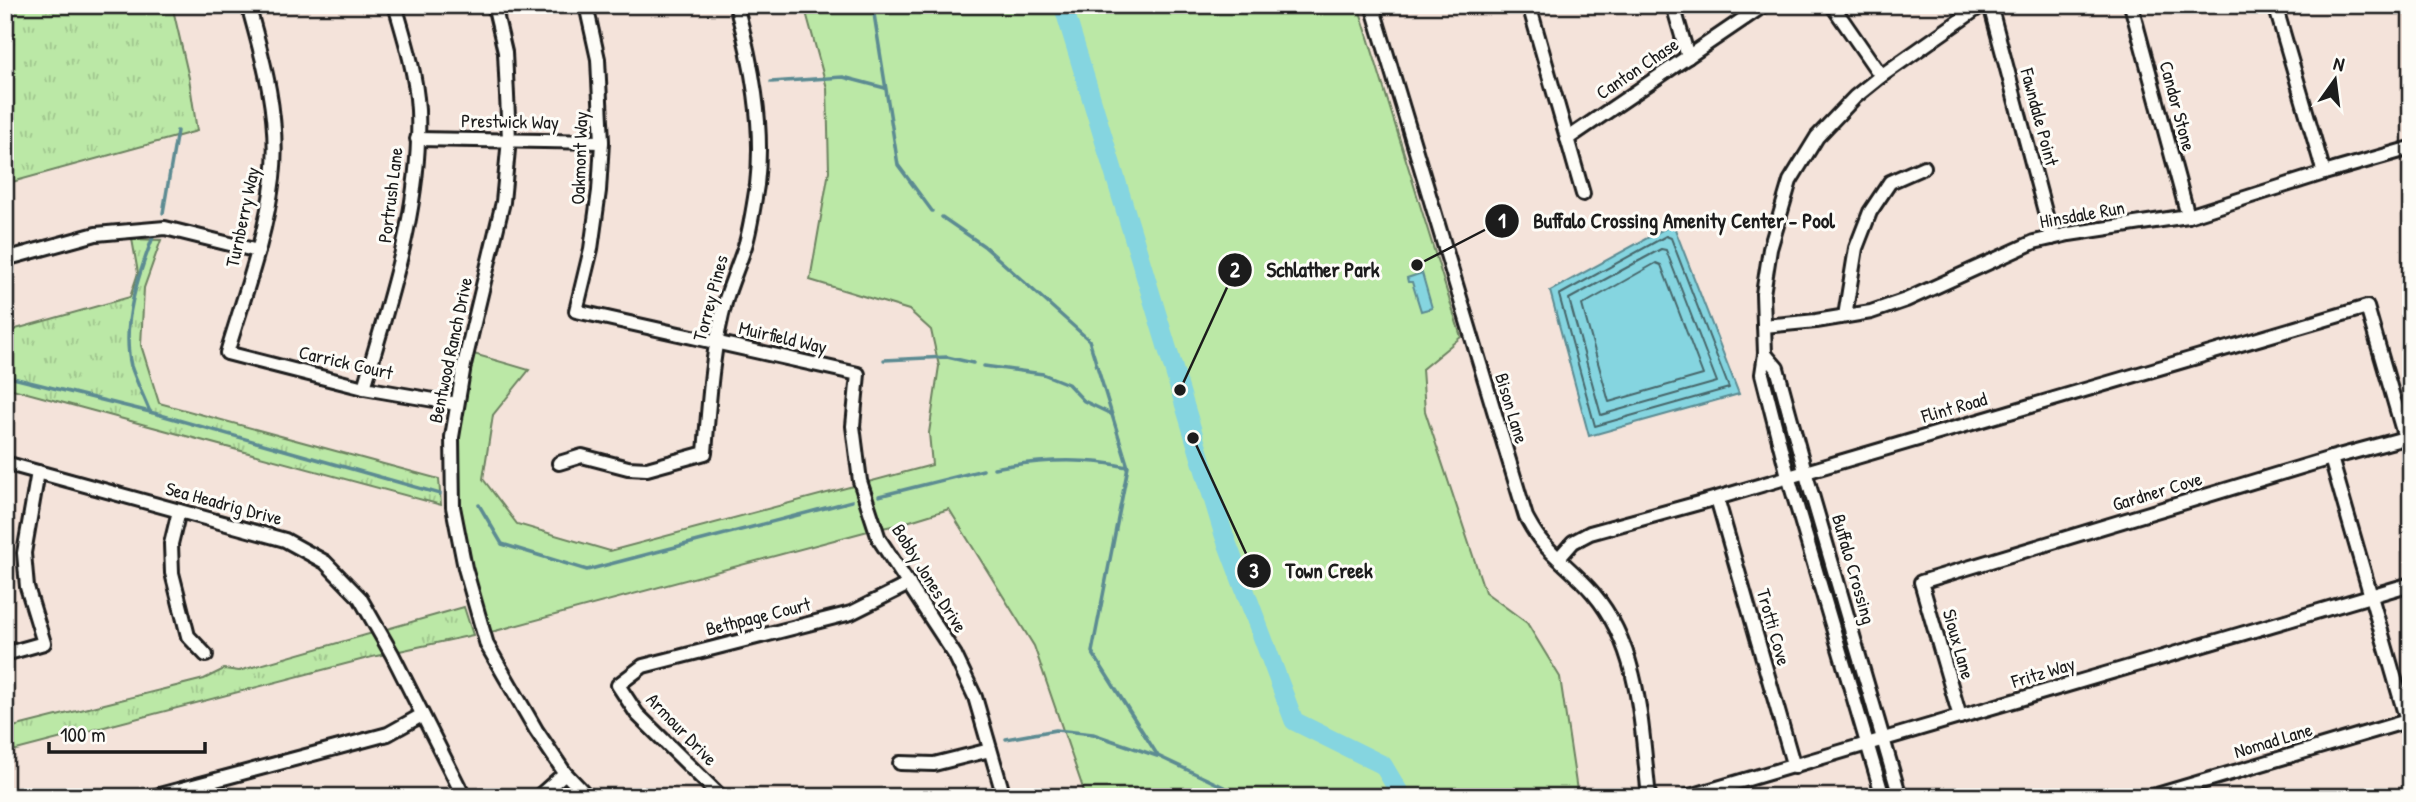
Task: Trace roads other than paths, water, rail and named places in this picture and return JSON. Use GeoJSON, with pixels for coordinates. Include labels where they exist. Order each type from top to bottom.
{"type":"FeatureCollection","features":[{"type":"Feature","properties":{"kind":"street","name":"Turnberry Way"},"geometry":{"type":"LineString","coordinates":[[227,353],[258,251],[273,178],[274,131],[269,83],[248,5]]}},
{"type":"Feature","properties":{"kind":"street","name":"Portrush Lane"},"geometry":{"type":"LineString","coordinates":[[364,388],[410,220],[417,168],[418,110],[410,59],[395,5]]}},
{"type":"Feature","properties":{"kind":"street","name":"Bentwood Ranch Drive"},"geometry":{"type":"LineString","coordinates":[[494,5],[505,52],[509,139],[503,202],[457,404],[452,438],[453,508],[465,568],[487,645],[536,730],[565,773],[588,797]]}},
{"type":"Feature","properties":{"kind":"street","name":"Oakmont Way"},"geometry":{"type":"LineString","coordinates":[[576,311],[591,249],[602,142],[598,59],[586,5]]}},
{"type":"Feature","properties":{"kind":"street","name":"Torrey Pines"},"geometry":{"type":"LineString","coordinates":[[559,463],[582,456],[628,468],[647,469],[705,453],[710,384],[717,342],[726,299],[747,240],[757,184],[759,136],[753,75],[736,5]]}},
{"type":"Feature","properties":{"kind":"street","name":"Bison Lane"},"geometry":{"type":"LineString","coordinates":[[1372,5],[1519,501],[1543,543],[1595,594],[1622,640],[1629,658],[1638,703],[1649,797]]}},
{"type":"Feature","properties":{"kind":"street"},"geometry":{"type":"LineString","coordinates":[[1529,5],[1583,194]]}},
{"type":"Feature","properties":{"kind":"street"},"geometry":{"type":"LineString","coordinates":[[1673,5],[1688,57]]}},
{"type":"Feature","properties":{"kind":"street","name":"Canton Chase"},"geometry":{"type":"LineString","coordinates":[[1567,139],[1764,5]]}},
{"type":"Feature","properties":{"kind":"street"},"geometry":{"type":"LineString","coordinates":[[1832,5],[1881,76]]}},
{"type":"Feature","properties":{"kind":"street","name":"Buffalo Crossing"},"geometry":{"type":"LineString","coordinates":[[1882,797],[1788,476],[1762,374],[1765,355],[1763,294],[1770,249],[1790,181],[1817,136],[1855,97],[1881,76],[1982,5]]}},
{"type":"Feature","properties":{"kind":"street","name":"Fawndale Point"},"geometry":{"type":"LineString","coordinates":[[1990,5],[2052,238]]}},
{"type":"Feature","properties":{"kind":"street","name":"Candor Stone"},"geometry":{"type":"LineString","coordinates":[[2130,5],[2188,216]]}},
{"type":"Feature","properties":{"kind":"street"},"geometry":{"type":"LineString","coordinates":[[2275,5],[2324,173]]}},
{"type":"Feature","properties":{"kind":"street","name":"Prestwick Way"},"geometry":{"type":"LineString","coordinates":[[417,139],[602,142]]}},
{"type":"Feature","properties":{"kind":"street","name":"Hinsdale Run"},"geometry":{"type":"LineString","coordinates":[[1764,326],[1871,312],[1906,300],[2014,250],[2052,238],[2188,216],[2411,148]]}},
{"type":"Feature","properties":{"kind":"street"},"geometry":{"type":"LineString","coordinates":[[1845,316],[1856,248],[1870,212],[1889,182],[1924,167]]}},
{"type":"Feature","properties":{"kind":"street"},"geometry":{"type":"LineString","coordinates":[[5,259],[96,234],[165,228],[258,251]]}},
{"type":"Feature","properties":{"kind":"street","name":"Flint Road"},"geometry":{"type":"LineString","coordinates":[[1559,558],[1573,542],[1590,533],[2367,307]]}},
{"type":"Feature","properties":{"kind":"street","name":"Gardner Cove"},"geometry":{"type":"LineString","coordinates":[[1921,582],[2405,438],[2367,307]]}},
{"type":"Feature","properties":{"kind":"street","name":"Muirfield Way"},"geometry":{"type":"LineString","coordinates":[[576,311],[858,374]]}},
{"type":"Feature","properties":{"kind":"street","name":"Carrick Court"},"geometry":{"type":"LineString","coordinates":[[227,353],[364,388],[457,404]]}},
{"type":"Feature","properties":{"kind":"street","name":"Buffalo Crossing"},"geometry":{"type":"LineString","coordinates":[[1765,355],[1777,368],[1900,797]]}},
{"type":"Feature","properties":{"kind":"street","name":"Bobby Jones Drive"},"geometry":{"type":"LineString","coordinates":[[858,374],[853,426],[860,481],[879,539],[955,655],[975,696],[1004,797]]}},
{"type":"Feature","properties":{"kind":"street"},"geometry":{"type":"LineString","coordinates":[[2331,458],[2371,595]]}},
{"type":"Feature","properties":{"kind":"street","name":"Sea Headrig Drive"},"geometry":{"type":"LineString","coordinates":[[5,463],[285,540],[325,562],[360,598],[392,654],[464,797]]}},
{"type":"Feature","properties":{"kind":"street"},"geometry":{"type":"LineString","coordinates":[[5,654],[44,643],[27,587],[23,553],[38,472]]}},
{"type":"Feature","properties":{"kind":"street","name":"Trotti Cove"},"geometry":{"type":"LineString","coordinates":[[1717,498],[1794,767]]}},
{"type":"Feature","properties":{"kind":"street"},"geometry":{"type":"LineString","coordinates":[[179,511],[171,544],[172,573],[188,636],[206,655]]}},
{"type":"Feature","properties":{"kind":"street","name":"Sioux Lane"},"geometry":{"type":"LineString","coordinates":[[1921,582],[1960,717]]}},
{"type":"Feature","properties":{"kind":"street","name":"Bethpage Court"},"geometry":{"type":"LineString","coordinates":[[618,685],[643,666],[851,613],[909,584]]}},
{"type":"Feature","properties":{"kind":"street","name":"Fritz Way"},"geometry":{"type":"LineString","coordinates":[[1687,797],[2411,584]]}},
{"type":"Feature","properties":{"kind":"street","name":"Nomad Lane"},"geometry":{"type":"LineString","coordinates":[[2150,797],[2407,720],[2371,595]]}},
{"type":"Feature","properties":{"kind":"street","name":"Armour Drive"},"geometry":{"type":"LineString","coordinates":[[618,685],[637,714],[721,797]]}},
{"type":"Feature","properties":{"kind":"street"},"geometry":{"type":"LineString","coordinates":[[152,797],[388,734],[422,715]]}},
{"type":"Feature","properties":{"kind":"street"},"geometry":{"type":"LineString","coordinates":[[900,763],[934,764],[990,750]]}},
{"type":"Feature","properties":{"kind":"street"},"geometry":{"type":"LineString","coordinates":[[538,797],[565,773]]}},
{"type":"Feature","properties":{"kind":"water"},"geometry":{"type":"Polygon","coordinates":[[[1673,224],[1739,394],[1589,436],[1550,291],[1673,224]]]}},
{"type":"Feature","properties":{"kind":"water"},"geometry":{"type":"Polygon","coordinates":[[[1422,273],[1432,308],[1421,311],[1412,282],[1408,282],[1407,278],[1422,273]]]}},
{"type":"Feature","properties":{"kind":"waterway"},"geometry":{"type":"LineString","coordinates":[[877,5],[874,14],[898,165],[932,211]]}},
{"type":"Feature","properties":{"kind":"waterway"},"geometry":{"type":"LineString","coordinates":[[1063,5],[1224,535],[1294,721],[1383,765],[1402,797]]}},
{"type":"Feature","properties":{"kind":"waterway"},"geometry":{"type":"LineString","coordinates":[[771,82],[843,77],[885,88]]}},
{"type":"Feature","properties":{"kind":"waterway"},"geometry":{"type":"LineString","coordinates":[[163,213],[177,131]]}},
{"type":"Feature","properties":{"kind":"waterway"},"geometry":{"type":"LineString","coordinates":[[942,217],[984,246],[1089,340],[1128,467],[1092,652],[1158,756],[1245,797]]}},
{"type":"Feature","properties":{"kind":"waterway"},"geometry":{"type":"LineString","coordinates":[[150,412],[131,366],[128,334],[137,284],[153,237]]}},
{"type":"Feature","properties":{"kind":"waterway"},"geometry":{"type":"LineString","coordinates":[[884,360],[947,357],[973,363]]}},
{"type":"Feature","properties":{"kind":"waterway"},"geometry":{"type":"LineString","coordinates":[[984,366],[1043,374],[1068,384],[1084,401],[1111,414]]}},
{"type":"Feature","properties":{"kind":"waterway"},"geometry":{"type":"LineString","coordinates":[[5,376],[150,412],[440,494]]}},
{"type":"Feature","properties":{"kind":"waterway"},"geometry":{"type":"LineString","coordinates":[[994,468],[1061,461],[1127,467]]}},
{"type":"Feature","properties":{"kind":"waterway"},"geometry":{"type":"LineString","coordinates":[[879,496],[983,470]]}},
{"type":"Feature","properties":{"kind":"waterway"},"geometry":{"type":"LineString","coordinates":[[479,505],[502,544],[587,570],[852,501]]}},
{"type":"Feature","properties":{"kind":"waterway"},"geometry":{"type":"LineString","coordinates":[[1006,739],[1056,730],[1093,734],[1157,756]]}},
{"type":"Feature","properties":{"kind":"place","name":"Buffalo Crossing Amenity Center - Pool"},"geometry":{"type":"Point","coordinates":[1417,265]}},
{"type":"Feature","properties":{"kind":"place","name":"Schlather Park"},"geometry":{"type":"Point","coordinates":[1180,390]}},
{"type":"Feature","properties":{"kind":"place","name":"Town Creek"},"geometry":{"type":"Point","coordinates":[1193,438]}}]}
